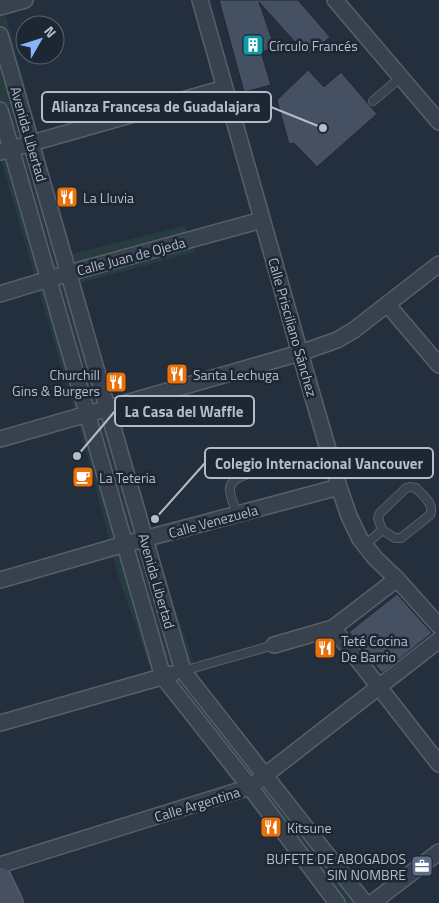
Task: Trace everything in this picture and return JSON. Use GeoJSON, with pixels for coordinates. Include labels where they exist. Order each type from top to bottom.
{"type":"FeatureCollection","features":[{"type":"Feature","properties":{"kind":"street"},"geometry":{"type":"LineString","coordinates":[[0,7],[26,0]]}},
{"type":"Feature","properties":{"kind":"street","name":"Calle Prisciliano Sánchez"},"geometry":{"type":"LineString","coordinates":[[200,0],[300,353],[349,516],[360,539],[375,558],[397,579],[439,626]]}},
{"type":"Feature","properties":{"kind":"street"},"geometry":{"type":"LineString","coordinates":[[335,0],[439,122]]}},
{"type":"Feature","properties":{"kind":"street","name":"Avenida Libertad"},"geometry":{"type":"LineString","coordinates":[[0,35],[183,671],[365,903]]}},
{"type":"Feature","properties":{"kind":"street"},"geometry":{"type":"LineString","coordinates":[[6,150],[225,88]]}},
{"type":"Feature","properties":{"kind":"street","name":"Avenida Libertad"},"geometry":{"type":"LineString","coordinates":[[0,110],[6,150],[49,280],[163,677],[337,903]]}},
{"type":"Feature","properties":{"kind":"street","name":"Calle Juan de Ojeda"},"geometry":{"type":"LineString","coordinates":[[0,294],[68,273],[262,220]]}},
{"type":"Feature","properties":{"kind":"street"},"geometry":{"type":"LineString","coordinates":[[0,439],[300,353],[337,340],[354,330],[439,264]]}},
{"type":"Feature","properties":{"kind":"street"},"geometry":{"type":"LineString","coordinates":[[387,304],[439,365]]}},
{"type":"Feature","properties":{"kind":"street","name":"Calle Venezuela"},"geometry":{"type":"LineString","coordinates":[[0,580],[125,544],[339,487]]}},
{"type":"Feature","properties":{"kind":"street"},"geometry":{"type":"LineString","coordinates":[[274,645],[332,628],[397,579]]}},
{"type":"Feature","properties":{"kind":"street"},"geometry":{"type":"LineString","coordinates":[[332,628],[439,764]]}},
{"type":"Feature","properties":{"kind":"street","name":"Calle Argentina"},"geometry":{"type":"LineString","coordinates":[[0,865],[250,788],[439,640]]}},
{"type":"Feature","properties":{"kind":"street"},"geometry":{"type":"LineString","coordinates":[[0,723],[183,671]]}},
{"type":"Feature","properties":{"kind":"street"},"geometry":{"type":"LineString","coordinates":[[372,903],[439,852]]}},
{"type":"Feature","properties":{"kind":"street"},"geometry":{"type":"LineString","coordinates":[[0,878],[12,903]]}},
{"type":"Feature","properties":{"kind":"lane"},"geometry":{"type":"LineString","coordinates":[[373,101],[400,77]]}},
{"type":"Feature","properties":{"kind":"lane"},"geometry":{"type":"LineString","coordinates":[[237,515],[230,492],[230,486],[233,481],[268,469]]}},
{"type":"Feature","properties":{"kind":"lane"},"geometry":{"type":"LineString","coordinates":[[406,488],[416,488],[431,505],[430,515],[401,538],[395,538],[382,530],[378,518],[380,513],[406,488]]}},
{"type":"Feature","properties":{"kind":"lane"},"geometry":{"type":"LineString","coordinates":[[365,545],[382,530]]}},
{"type":"Feature","properties":{"kind":"lane"},"geometry":{"type":"LineString","coordinates":[[183,671],[274,645]]}},
{"type":"Feature","properties":{"kind":"green space"},"geometry":{"type":"Polygon","coordinates":[[[0,0],[15,50],[15,65],[19,65],[71,254],[185,226],[195,252],[80,283],[155,552],[200,680],[373,903],[326,903],[214,757],[149,665],[119,578],[89,461],[0,157],[0,0]]]}},
{"type":"Feature","properties":{"kind":"building","name":"Círculo Francés"},"geometry":{"type":"Polygon","coordinates":[[[219,0],[298,0],[330,37],[310,54],[299,40],[295,42],[259,2],[275,48],[261,52],[271,85],[244,92],[219,0]]]}},
{"type":"Feature","properties":{"kind":"building"},"geometry":{"type":"Polygon","coordinates":[[[308,70],[324,87],[341,72],[377,114],[317,167],[294,143],[289,144],[277,100],[308,70]]]}},
{"type":"Feature","properties":{"kind":"building"},"geometry":{"type":"Polygon","coordinates":[[[397,594],[432,633],[382,673],[349,632],[397,594]]]}},
{"type":"Feature","properties":{"kind":"place","name":"Círculo Francés"},"geometry":{"type":"Point","coordinates":[253,45]}},
{"type":"Feature","properties":{"kind":"place","name":"Alianza Francesa de Guadalajara"},"geometry":{"type":"Point","coordinates":[323,128]}},
{"type":"Feature","properties":{"kind":"place","name":"La Lluvia"},"geometry":{"type":"Point","coordinates":[67,197]}},
{"type":"Feature","properties":{"kind":"place","name":"Santa Lechuga"},"geometry":{"type":"Point","coordinates":[177,374]}},
{"type":"Feature","properties":{"kind":"place","name":"Churchill Gins & Burgers"},"geometry":{"type":"Point","coordinates":[116,382]}},
{"type":"Feature","properties":{"kind":"place","name":"La Casa del Waffle"},"geometry":{"type":"Point","coordinates":[77,456]}},
{"type":"Feature","properties":{"kind":"place","name":"La Teteria"},"geometry":{"type":"Point","coordinates":[83,477]}},
{"type":"Feature","properties":{"kind":"place","name":"Colegio Internacional Vancouver"},"geometry":{"type":"Point","coordinates":[155,519]}},
{"type":"Feature","properties":{"kind":"place","name":"Teté Cocina De Barrio"},"geometry":{"type":"Point","coordinates":[325,648]}},
{"type":"Feature","properties":{"kind":"place","name":"Kitsune"},"geometry":{"type":"Point","coordinates":[271,827]}},
{"type":"Feature","properties":{"kind":"place","name":"BUFETE DE ABOGADOS SIN NOMBRE"},"geometry":{"type":"Point","coordinates":[422,866]}}]}
